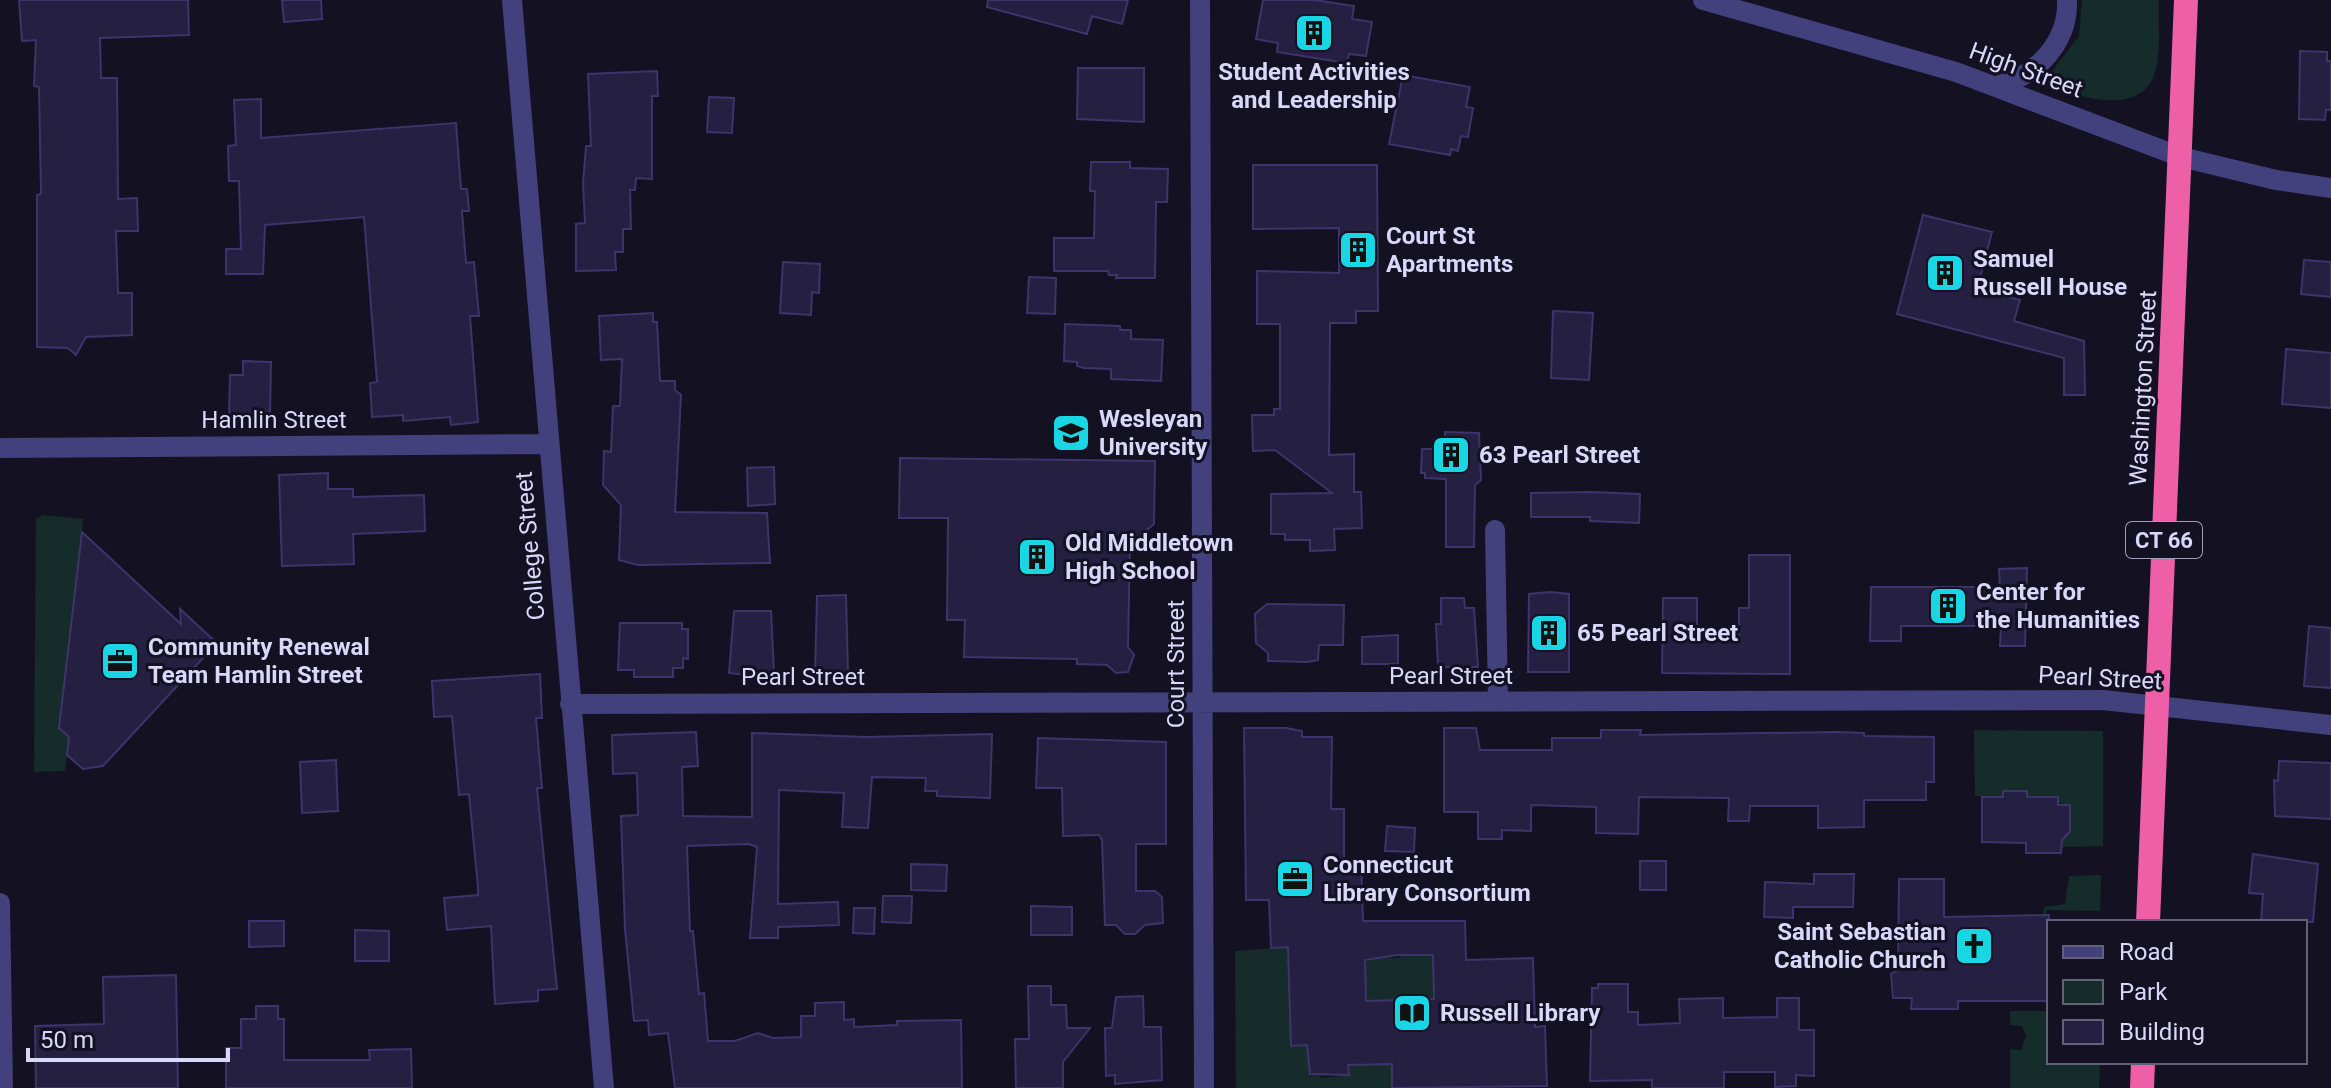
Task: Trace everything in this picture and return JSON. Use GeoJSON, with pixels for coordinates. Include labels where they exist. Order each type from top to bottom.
{"type":"FeatureCollection","features":[{"type":"Feature","properties":{"kind":"highway","name":"Washington Street"},"geometry":{"type":"LineString","coordinates":[[2148,920],[2186,0]]}},
{"type":"Feature","properties":{"kind":"highway"},"geometry":{"type":"LineString","coordinates":[[2142,1088],[2143,1064]]}},
{"type":"Feature","properties":{"kind":"street","name":"College Street"},"geometry":{"type":"LineString","coordinates":[[512,0],[604,1088]]}},
{"type":"Feature","properties":{"kind":"street","name":"Court Street"},"geometry":{"type":"LineString","coordinates":[[1200,0],[1204,1088]]}},
{"type":"Feature","properties":{"kind":"street","name":"High Street"},"geometry":{"type":"LineString","coordinates":[[1703,0],[1996,86],[2181,157],[2276,180],[2331,188]]}},
{"type":"Feature","properties":{"kind":"street"},"geometry":{"type":"LineString","coordinates":[[1996,86],[2015,82],[2028,74],[2053,48],[2062,35],[2067,0]]}},
{"type":"Feature","properties":{"kind":"street","name":"Hamlin Street"},"geometry":{"type":"LineString","coordinates":[[0,448],[548,444]]}},
{"type":"Feature","properties":{"kind":"street"},"geometry":{"type":"LineString","coordinates":[[1495,530],[1498,702]]}},
{"type":"Feature","properties":{"kind":"street","name":"Pearl Street"},"geometry":{"type":"LineString","coordinates":[[570,704],[2103,700],[2331,725]]}},
{"type":"Feature","properties":{"kind":"street"},"geometry":{"type":"LineString","coordinates":[[0,903],[3,1088]]}},
{"type":"Feature","properties":{"kind":"green space"},"geometry":{"type":"Polygon","coordinates":[[[2082,0],[2159,0],[2156,69],[2149,85],[2138,94],[2108,100],[2075,94],[2047,83],[2046,79],[2079,36],[2082,0]]]}},
{"type":"Feature","properties":{"kind":"green space"},"geometry":{"type":"Polygon","coordinates":[[[43,515],[83,519],[59,728],[69,737],[65,771],[34,772],[36,519],[43,515]]]}},
{"type":"Feature","properties":{"kind":"green space"},"geometry":{"type":"Polygon","coordinates":[[[1974,730],[2103,731],[2103,846],[2061,847],[2061,840],[2070,830],[2069,805],[2027,797],[2026,791],[2003,797],[1975,796],[1974,730]]]}},
{"type":"Feature","properties":{"kind":"green space"},"geometry":{"type":"Polygon","coordinates":[[[2101,875],[2100,911],[2047,910],[2043,915],[2044,907],[2065,904],[2069,876],[2101,875]]]}},
{"type":"Feature","properties":{"kind":"green space"},"geometry":{"type":"Polygon","coordinates":[[[1288,947],[1291,1046],[1307,1045],[1308,1061],[1321,1078],[1348,1075],[1348,1063],[1392,1064],[1392,1088],[1236,1088],[1235,951],[1288,947]]]}},
{"type":"Feature","properties":{"kind":"green space"},"geometry":{"type":"Polygon","coordinates":[[[1433,950],[1434,999],[1366,1001],[1365,954],[1394,958],[1433,950]]]}},
{"type":"Feature","properties":{"kind":"green space"},"geometry":{"type":"Polygon","coordinates":[[[2010,1011],[2047,1011],[2047,1064],[2100,1064],[2099,1088],[2010,1088],[2010,1049],[2021,1050],[2026,1036],[2022,1026],[2010,1025],[2010,1011]]]}},
{"type":"Feature","properties":{"kind":"building"},"geometry":{"type":"Polygon","coordinates":[[[19,0],[188,0],[189,35],[100,38],[101,78],[117,78],[118,199],[137,198],[138,231],[116,231],[118,293],[132,293],[132,335],[86,337],[76,355],[68,348],[37,347],[37,195],[41,194],[39,87],[34,86],[36,40],[22,41],[19,0]]]}},
{"type":"Feature","properties":{"kind":"building"},"geometry":{"type":"Polygon","coordinates":[[[282,0],[321,0],[322,19],[284,22],[282,0]]]}},
{"type":"Feature","properties":{"kind":"building"},"geometry":{"type":"Polygon","coordinates":[[[988,0],[1128,0],[1122,24],[1092,16],[1087,34],[987,7],[988,0]]]}},
{"type":"Feature","properties":{"kind":"building","name":"Student Activities and Leadership"},"geometry":{"type":"Polygon","coordinates":[[[1263,0],[1315,0],[1354,6],[1352,19],[1372,22],[1366,56],[1349,54],[1347,63],[1277,52],[1278,43],[1256,39],[1263,0]]]}},
{"type":"Feature","properties":{"kind":"building"},"geometry":{"type":"Polygon","coordinates":[[[2300,51],[2327,52],[2327,61],[2331,61],[2331,110],[2326,110],[2325,120],[2299,119],[2300,51]]]}},
{"type":"Feature","properties":{"kind":"building"},"geometry":{"type":"Polygon","coordinates":[[[1078,68],[1144,68],[1144,122],[1077,119],[1078,68]]]}},
{"type":"Feature","properties":{"kind":"building"},"geometry":{"type":"Polygon","coordinates":[[[657,71],[658,96],[652,96],[652,179],[636,178],[635,190],[630,190],[631,229],[623,229],[623,252],[615,252],[616,270],[576,271],[576,224],[585,223],[583,183],[586,146],[591,146],[588,74],[657,71]]]}},
{"type":"Feature","properties":{"kind":"building"},"geometry":{"type":"Polygon","coordinates":[[[1403,75],[1470,87],[1466,107],[1473,108],[1468,137],[1461,136],[1458,151],[1451,149],[1450,155],[1389,144],[1403,75]]]}},
{"type":"Feature","properties":{"kind":"building"},"geometry":{"type":"Polygon","coordinates":[[[709,97],[734,98],[732,133],[707,132],[709,97]]]}},
{"type":"Feature","properties":{"kind":"building"},"geometry":{"type":"Polygon","coordinates":[[[261,99],[261,138],[456,123],[461,189],[467,189],[469,211],[462,211],[466,263],[474,262],[479,316],[470,316],[478,422],[451,425],[450,417],[403,421],[403,415],[372,417],[370,383],[377,382],[364,217],[265,225],[263,274],[226,274],[226,249],[241,249],[239,181],[229,181],[228,146],[236,145],[234,100],[261,99]]]}},
{"type":"Feature","properties":{"kind":"building"},"geometry":{"type":"Polygon","coordinates":[[[1091,162],[1130,162],[1130,168],[1168,169],[1167,202],[1156,202],[1155,278],[1116,278],[1117,275],[1109,275],[1108,271],[1054,271],[1054,238],[1094,238],[1095,191],[1090,191],[1091,162]]]}},
{"type":"Feature","properties":{"kind":"building"},"geometry":{"type":"Polygon","coordinates":[[[1253,165],[1377,165],[1378,311],[1356,311],[1356,323],[1330,323],[1329,455],[1354,454],[1354,492],[1361,492],[1362,528],[1334,529],[1335,550],[1310,551],[1310,540],[1285,540],[1285,534],[1271,534],[1271,494],[1332,493],[1275,450],[1253,451],[1252,415],[1274,415],[1274,409],[1280,409],[1280,324],[1257,324],[1257,271],[1339,273],[1339,228],[1253,229],[1253,165]]]}},
{"type":"Feature","properties":{"kind":"building","name":"Samuel Russell House"},"geometry":{"type":"Polygon","coordinates":[[[1923,215],[1992,232],[1977,289],[2020,300],[2014,321],[2084,341],[2085,395],[2064,395],[2064,358],[1897,314],[1923,215]]]}},
{"type":"Feature","properties":{"kind":"building"},"geometry":{"type":"Polygon","coordinates":[[[2304,260],[2331,262],[2331,297],[2301,294],[2304,260]]]}},
{"type":"Feature","properties":{"kind":"building"},"geometry":{"type":"Polygon","coordinates":[[[783,262],[820,264],[819,293],[812,292],[811,315],[780,313],[783,262]]]}},
{"type":"Feature","properties":{"kind":"building"},"geometry":{"type":"Polygon","coordinates":[[[1029,277],[1056,278],[1055,314],[1027,313],[1029,277]]]}},
{"type":"Feature","properties":{"kind":"building"},"geometry":{"type":"Polygon","coordinates":[[[1553,311],[1593,313],[1589,380],[1551,378],[1553,311]]]}},
{"type":"Feature","properties":{"kind":"building"},"geometry":{"type":"Polygon","coordinates":[[[653,313],[653,322],[657,322],[660,381],[675,381],[675,390],[681,395],[675,512],[767,513],[770,563],[638,565],[619,560],[621,505],[603,485],[604,451],[611,452],[613,406],[620,406],[622,359],[601,360],[599,316],[653,313]]]}},
{"type":"Feature","properties":{"kind":"building"},"geometry":{"type":"Polygon","coordinates":[[[1065,324],[1120,326],[1120,330],[1131,330],[1131,339],[1163,340],[1161,381],[1111,379],[1111,369],[1084,368],[1077,366],[1077,362],[1064,361],[1065,324]]]}},
{"type":"Feature","properties":{"kind":"building"},"geometry":{"type":"Polygon","coordinates":[[[2286,349],[2331,353],[2331,408],[2282,404],[2286,349]]]}},
{"type":"Feature","properties":{"kind":"building"},"geometry":{"type":"Polygon","coordinates":[[[243,361],[271,362],[270,414],[266,414],[266,420],[232,419],[232,413],[229,413],[230,375],[243,375],[243,361]]]}},
{"type":"Feature","properties":{"kind":"building"},"geometry":{"type":"Polygon","coordinates":[[[1445,432],[1479,433],[1481,480],[1475,485],[1474,547],[1446,547],[1446,479],[1425,478],[1425,473],[1421,473],[1422,449],[1445,449],[1445,432]]]}},
{"type":"Feature","properties":{"kind":"building","name":"Old Middletown High School"},"geometry":{"type":"Polygon","coordinates":[[[900,458],[1155,461],[1154,524],[1130,544],[1128,647],[1134,655],[1128,672],[1116,673],[1107,665],[1077,664],[1077,659],[964,657],[965,620],[947,620],[948,518],[899,518],[900,458]]]}},
{"type":"Feature","properties":{"kind":"building"},"geometry":{"type":"Polygon","coordinates":[[[774,467],[775,504],[748,506],[747,468],[774,467]]]}},
{"type":"Feature","properties":{"kind":"building"},"geometry":{"type":"Polygon","coordinates":[[[328,473],[328,489],[353,489],[353,497],[424,495],[425,531],[353,534],[354,564],[282,566],[279,475],[328,473]]]}},
{"type":"Feature","properties":{"kind":"building"},"geometry":{"type":"Polygon","coordinates":[[[1531,493],[1640,494],[1639,523],[1590,521],[1590,517],[1531,517],[1531,493]]]}},
{"type":"Feature","properties":{"kind":"building"},"geometry":{"type":"Polygon","coordinates":[[[82,532],[181,624],[180,609],[217,643],[103,766],[83,769],[67,755],[69,737],[59,728],[82,532]]]}},
{"type":"Feature","properties":{"kind":"building"},"geometry":{"type":"Polygon","coordinates":[[[1749,555],[1790,555],[1790,674],[1662,673],[1663,598],[1697,598],[1697,638],[1739,638],[1739,608],[1749,608],[1749,555]]]}},
{"type":"Feature","properties":{"kind":"building","name":"Center for the Humanities"},"geometry":{"type":"Polygon","coordinates":[[[2027,568],[2025,646],[2000,646],[2001,626],[1901,626],[1901,641],[1870,641],[1871,587],[2000,587],[1999,569],[2027,568]]]}},
{"type":"Feature","properties":{"kind":"building","name":"65 Pearl Street"},"geometry":{"type":"Polygon","coordinates":[[[1529,594],[1569,594],[1569,672],[1528,672],[1529,594]]]}},
{"type":"Feature","properties":{"kind":"building"},"geometry":{"type":"Polygon","coordinates":[[[846,595],[848,673],[815,674],[817,596],[846,595]]]}},
{"type":"Feature","properties":{"kind":"building"},"geometry":{"type":"Polygon","coordinates":[[[1441,598],[1464,598],[1465,608],[1474,608],[1478,667],[1438,667],[1436,624],[1441,624],[1441,598]]]}},
{"type":"Feature","properties":{"kind":"building"},"geometry":{"type":"Polygon","coordinates":[[[1267,604],[1344,605],[1343,645],[1319,645],[1318,660],[1268,661],[1268,653],[1256,643],[1255,614],[1267,604]]]}},
{"type":"Feature","properties":{"kind":"building"},"geometry":{"type":"Polygon","coordinates":[[[734,611],[771,611],[774,673],[753,676],[729,673],[734,611]]]}},
{"type":"Feature","properties":{"kind":"building"},"geometry":{"type":"Polygon","coordinates":[[[620,623],[682,623],[682,629],[688,629],[688,659],[683,658],[683,668],[673,668],[673,677],[634,677],[634,670],[618,670],[620,623]]]}},
{"type":"Feature","properties":{"kind":"building"},"geometry":{"type":"Polygon","coordinates":[[[2309,626],[2331,628],[2331,688],[2304,686],[2309,626]]]}},
{"type":"Feature","properties":{"kind":"building"},"geometry":{"type":"Polygon","coordinates":[[[1398,635],[1398,664],[1362,664],[1362,637],[1398,635]]]}},
{"type":"Feature","properties":{"kind":"building"},"geometry":{"type":"Polygon","coordinates":[[[540,674],[542,718],[536,718],[542,788],[537,788],[557,989],[538,990],[538,1001],[495,1004],[491,926],[447,930],[444,898],[478,895],[478,887],[469,794],[459,795],[452,716],[434,717],[432,681],[540,674]]]}},
{"type":"Feature","properties":{"kind":"building","name":"Russell Library"},"geometry":{"type":"Polygon","coordinates":[[[1244,728],[1286,728],[1302,731],[1302,737],[1332,737],[1331,809],[1344,809],[1344,860],[1361,860],[1363,921],[1465,921],[1466,960],[1533,958],[1535,1027],[1545,1026],[1547,1086],[1392,1088],[1392,1064],[1348,1065],[1349,1075],[1310,1074],[1307,1045],[1291,1046],[1288,947],[1271,948],[1269,900],[1246,900],[1244,728]],[[1397,955],[1365,960],[1366,1001],[1434,999],[1433,955],[1397,955]]]}},
{"type":"Feature","properties":{"kind":"building"},"geometry":{"type":"Polygon","coordinates":[[[1444,728],[1476,728],[1480,750],[1552,750],[1552,738],[1601,738],[1601,730],[1641,730],[1640,735],[1837,732],[1864,733],[1864,736],[1934,737],[1934,782],[1926,782],[1926,800],[1864,800],[1864,827],[1818,828],[1818,806],[1750,806],[1749,821],[1728,821],[1729,798],[1639,797],[1638,834],[1596,833],[1596,807],[1531,805],[1531,831],[1502,830],[1502,839],[1478,839],[1478,812],[1444,812],[1444,728]]]}},
{"type":"Feature","properties":{"kind":"building"},"geometry":{"type":"Polygon","coordinates":[[[696,732],[698,766],[682,767],[683,816],[752,817],[752,733],[866,737],[992,734],[990,798],[937,796],[937,791],[925,791],[926,778],[872,777],[868,828],[842,827],[844,793],[779,790],[778,904],[838,902],[839,925],[778,927],[778,938],[750,938],[757,847],[749,844],[687,846],[690,931],[693,931],[699,994],[704,993],[708,1041],[735,1041],[758,1033],[773,1038],[801,1037],[801,1016],[815,1016],[815,1003],[844,1002],[844,1020],[854,1019],[854,1027],[897,1025],[897,1021],[961,1020],[962,1088],[675,1088],[668,1033],[649,1035],[648,1020],[634,1021],[625,929],[621,816],[638,815],[637,773],[613,774],[612,735],[696,732]]]}},
{"type":"Feature","properties":{"kind":"building"},"geometry":{"type":"Polygon","coordinates":[[[1038,738],[1166,742],[1166,844],[1136,844],[1136,891],[1155,891],[1162,897],[1163,923],[1145,925],[1135,934],[1125,934],[1116,925],[1105,925],[1102,840],[1099,835],[1063,836],[1062,788],[1036,788],[1038,738]]]}},
{"type":"Feature","properties":{"kind":"building"},"geometry":{"type":"Polygon","coordinates":[[[336,760],[338,811],[302,813],[300,762],[336,760]]]}},
{"type":"Feature","properties":{"kind":"building"},"geometry":{"type":"Polygon","coordinates":[[[2279,761],[2331,763],[2331,819],[2275,816],[2274,780],[2278,781],[2279,761]]]}},
{"type":"Feature","properties":{"kind":"building"},"geometry":{"type":"Polygon","coordinates":[[[2003,791],[2027,791],[2027,797],[2058,797],[2058,805],[2070,805],[2070,831],[2062,840],[2061,853],[2026,853],[2026,843],[1982,842],[1982,797],[2003,797],[2003,791]]]}},
{"type":"Feature","properties":{"kind":"building"},"geometry":{"type":"Polygon","coordinates":[[[1387,826],[1415,828],[1414,852],[1385,851],[1387,826]]]}},
{"type":"Feature","properties":{"kind":"building"},"geometry":{"type":"Polygon","coordinates":[[[2253,854],[2318,864],[2313,922],[2261,920],[2263,894],[2249,893],[2253,854]]]}},
{"type":"Feature","properties":{"kind":"building"},"geometry":{"type":"Polygon","coordinates":[[[1640,861],[1666,861],[1666,890],[1640,890],[1640,861]]]}},
{"type":"Feature","properties":{"kind":"building"},"geometry":{"type":"Polygon","coordinates":[[[911,864],[947,865],[946,891],[911,890],[911,864]]]}},
{"type":"Feature","properties":{"kind":"building"},"geometry":{"type":"Polygon","coordinates":[[[1814,874],[1854,874],[1853,907],[1793,907],[1793,918],[1764,917],[1765,882],[1814,884],[1814,874]]]}},
{"type":"Feature","properties":{"kind":"building","name":"Saint Sebastian Catholic Church"},"geometry":{"type":"Polygon","coordinates":[[[1899,879],[1944,879],[1944,917],[2049,915],[2047,1001],[1958,1001],[1958,1009],[1911,1009],[1912,998],[1893,998],[1891,974],[1898,970],[1899,879]]]}},
{"type":"Feature","properties":{"kind":"building"},"geometry":{"type":"Polygon","coordinates":[[[883,896],[912,896],[911,923],[882,922],[883,896]]]}},
{"type":"Feature","properties":{"kind":"building"},"geometry":{"type":"Polygon","coordinates":[[[1031,906],[1072,907],[1072,935],[1031,935],[1031,906]]]}},
{"type":"Feature","properties":{"kind":"building"},"geometry":{"type":"Polygon","coordinates":[[[854,908],[875,908],[874,934],[853,933],[854,908]]]}},
{"type":"Feature","properties":{"kind":"building"},"geometry":{"type":"Polygon","coordinates":[[[249,921],[284,921],[284,946],[249,947],[249,921]]]}},
{"type":"Feature","properties":{"kind":"building"},"geometry":{"type":"Polygon","coordinates":[[[355,930],[389,931],[389,961],[355,961],[355,930]]]}},
{"type":"Feature","properties":{"kind":"building"},"geometry":{"type":"Polygon","coordinates":[[[176,975],[178,1088],[36,1088],[35,1026],[104,1024],[103,977],[176,975]]]}},
{"type":"Feature","properties":{"kind":"building"},"geometry":{"type":"Polygon","coordinates":[[[1598,984],[1628,984],[1628,1012],[1638,1012],[1638,1025],[1680,1023],[1679,999],[1723,998],[1723,1018],[1777,1017],[1777,998],[1799,998],[1799,1030],[1814,1030],[1814,1076],[1796,1075],[1796,1086],[1775,1087],[1775,1072],[1724,1072],[1724,1088],[1652,1088],[1652,1080],[1590,1081],[1592,988],[1598,988],[1598,984]]]}},
{"type":"Feature","properties":{"kind":"building"},"geometry":{"type":"Polygon","coordinates":[[[1028,986],[1051,986],[1051,1005],[1066,1005],[1067,1028],[1090,1028],[1063,1062],[1063,1088],[1016,1088],[1015,1039],[1029,1039],[1028,986]]]}},
{"type":"Feature","properties":{"kind":"building"},"geometry":{"type":"Polygon","coordinates":[[[1143,996],[1144,1027],[1161,1027],[1162,1080],[1115,1084],[1115,1075],[1106,1076],[1105,1028],[1112,1028],[1116,997],[1143,996]]]}},
{"type":"Feature","properties":{"kind":"building"},"geometry":{"type":"Polygon","coordinates":[[[256,1006],[278,1006],[278,1019],[284,1019],[284,1060],[370,1060],[369,1050],[411,1049],[412,1088],[226,1088],[226,1048],[241,1048],[241,1019],[256,1019],[256,1006]]]}},
{"type":"Feature","properties":{"kind":"place","name":"Student Activities and Leadership"},"geometry":{"type":"Point","coordinates":[1314,33]}},
{"type":"Feature","properties":{"kind":"place","name":"Court St Apartments"},"geometry":{"type":"Point","coordinates":[1358,250]}},
{"type":"Feature","properties":{"kind":"place","name":"Samuel Russell House"},"geometry":{"type":"Point","coordinates":[1945,273]}},
{"type":"Feature","properties":{"kind":"place","name":"Wesleyan University"},"geometry":{"type":"Point","coordinates":[1071,433]}},
{"type":"Feature","properties":{"kind":"place","name":"63 Pearl Street"},"geometry":{"type":"Point","coordinates":[1451,455]}},
{"type":"Feature","properties":{"kind":"place","name":"Old Middletown High School"},"geometry":{"type":"Point","coordinates":[1037,557]}},
{"type":"Feature","properties":{"kind":"place","name":"Center for the Humanities"},"geometry":{"type":"Point","coordinates":[1948,606]}},
{"type":"Feature","properties":{"kind":"place","name":"65 Pearl Street"},"geometry":{"type":"Point","coordinates":[1549,633]}},
{"type":"Feature","properties":{"kind":"place","name":"Community Renewal Team Hamlin Street"},"geometry":{"type":"Point","coordinates":[120,661]}},
{"type":"Feature","properties":{"kind":"place","name":"Connecticut Library Consortium"},"geometry":{"type":"Point","coordinates":[1295,879]}},
{"type":"Feature","properties":{"kind":"place","name":"Saint Sebastian Catholic Church"},"geometry":{"type":"Point","coordinates":[1974,946]}},
{"type":"Feature","properties":{"kind":"place","name":"Russell Library"},"geometry":{"type":"Point","coordinates":[1412,1013]}}]}
